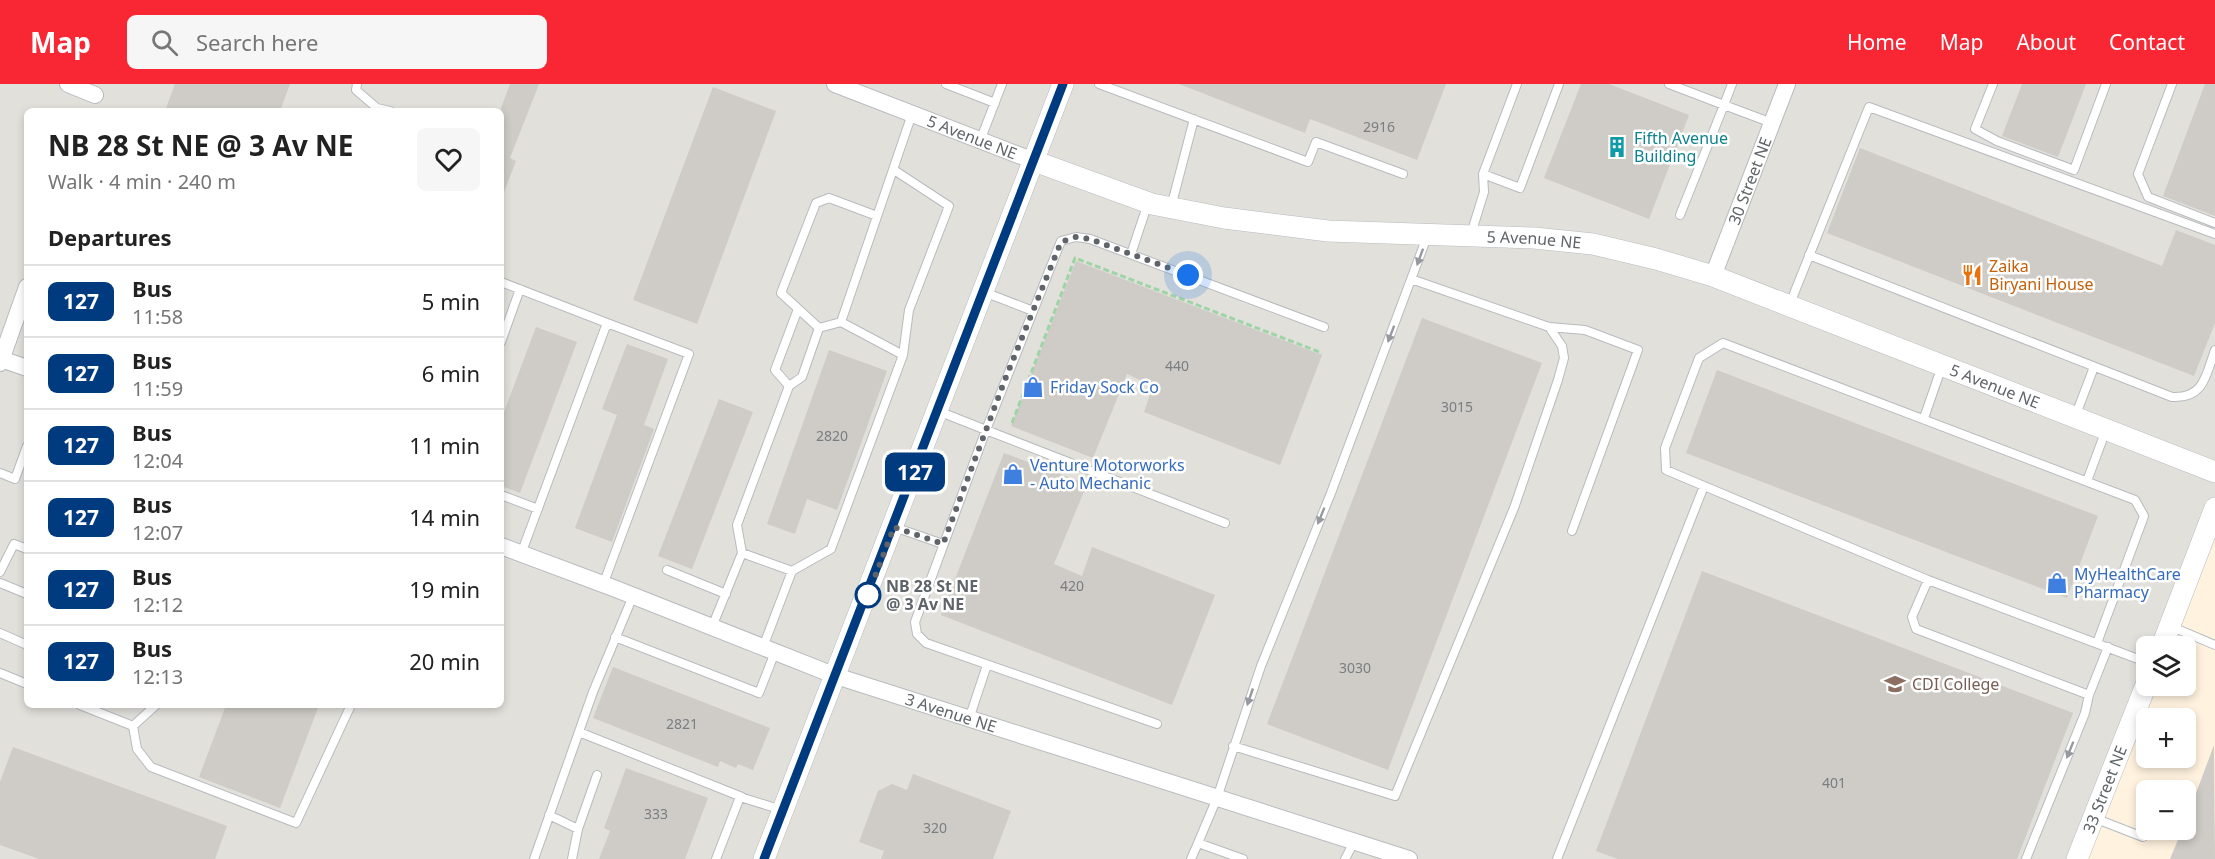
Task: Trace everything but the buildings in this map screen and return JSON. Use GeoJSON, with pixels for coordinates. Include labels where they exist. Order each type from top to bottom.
{"type":"FeatureCollection","features":[{"type":"Feature","properties":{"kind":"street"},"geometry":{"type":"LineString","coordinates":[[68,84],[98,89],[91,108]]}},
{"type":"Feature","properties":{"kind":"street","name":"5 Avenue NE"},"geometry":{"type":"LineString","coordinates":[[835,84],[1034,161],[1170,208],[1224,218],[1328,231],[1471,235],[1593,244],[1656,259],[1713,276],[2215,472]]}},
{"type":"Feature","properties":{"kind":"street"},"geometry":{"type":"LineString","coordinates":[[765,859],[1063,84]]}},
{"type":"Feature","properties":{"kind":"street","name":"30 Street NE"},"geometry":{"type":"LineString","coordinates":[[1713,276],[1787,84]]}},
{"type":"Feature","properties":{"kind":"street"},"geometry":{"type":"LineString","coordinates":[[24,298],[1,361],[24,367]]}},
{"type":"Feature","properties":{"kind":"street"},"geometry":{"type":"LineString","coordinates":[[2166,636],[2215,508]]}},
{"type":"Feature","properties":{"kind":"street","name":"3 Avenue NE"},"geometry":{"type":"LineString","coordinates":[[504,547],[836,676],[1409,859]]}},
{"type":"Feature","properties":{"kind":"street","name":"33 Street NE"},"geometry":{"type":"LineString","coordinates":[[2077,859],[2142,696]]}},
{"type":"Feature","properties":{"kind":"lane"},"geometry":{"type":"LineString","coordinates":[[357,84],[356,90],[377,108]]}},
{"type":"Feature","properties":{"kind":"lane"},"geometry":{"type":"LineString","coordinates":[[946,84],[994,103]]}},
{"type":"Feature","properties":{"kind":"lane"},"geometry":{"type":"LineString","coordinates":[[980,141],[1002,84]]}},
{"type":"Feature","properties":{"kind":"lane"},"geometry":{"type":"LineString","coordinates":[[1099,84],[1117,87],[1308,162],[1316,142],[1403,174]]}},
{"type":"Feature","properties":{"kind":"lane"},"geometry":{"type":"LineString","coordinates":[[1471,235],[1484,192],[1483,174],[1517,84]]}},
{"type":"Feature","properties":{"kind":"lane"},"geometry":{"type":"LineString","coordinates":[[1483,174],[1520,188],[1559,84]]}},
{"type":"Feature","properties":{"kind":"lane"},"geometry":{"type":"LineString","coordinates":[[1669,84],[1772,123]]}},
{"type":"Feature","properties":{"kind":"lane"},"geometry":{"type":"LineString","coordinates":[[1680,215],[1731,84]]}},
{"type":"Feature","properties":{"kind":"lane"},"geometry":{"type":"LineString","coordinates":[[1993,84],[1975,129],[1997,141],[2074,170],[2106,84]]}},
{"type":"Feature","properties":{"kind":"lane"},"geometry":{"type":"LineString","coordinates":[[2172,84],[2138,174],[2148,197],[2215,223]]}},
{"type":"Feature","properties":{"kind":"lane"},"geometry":{"type":"LineString","coordinates":[[1789,306],[1869,107],[2215,234]]}},
{"type":"Feature","properties":{"kind":"lane"},"geometry":{"type":"LineString","coordinates":[[841,322],[912,114]]}},
{"type":"Feature","properties":{"kind":"lane"},"geometry":{"type":"LineString","coordinates":[[1170,208],[1194,119]]}},
{"type":"Feature","properties":{"kind":"lane"},"geometry":{"type":"LineString","coordinates":[[615,638],[759,693],[792,571],[831,549],[903,355],[909,310],[949,206],[894,170]]}},
{"type":"Feature","properties":{"kind":"lane"},"geometry":{"type":"LineString","coordinates":[[819,328],[781,293],[816,203],[829,198],[877,216]]}},
{"type":"Feature","properties":{"kind":"lane"},"geometry":{"type":"LineString","coordinates":[[1131,254],[1148,202]]}},
{"type":"Feature","properties":{"kind":"lane"},"geometry":{"type":"LineString","coordinates":[[1191,859],[1217,798],[1261,666],[1331,493],[1428,234]]}},
{"type":"Feature","properties":{"kind":"lane"},"geometry":{"type":"LineString","coordinates":[[1157,724],[926,643],[917,634],[915,622],[943,544],[1061,242],[1076,237],[1090,239],[1324,327]]}},
{"type":"Feature","properties":{"kind":"lane"},"geometry":{"type":"LineString","coordinates":[[1809,255],[2172,397],[2185,398],[2201,387],[2215,350]]}},
{"type":"Feature","properties":{"kind":"lane"},"geometry":{"type":"LineString","coordinates":[[1412,279],[1549,327],[1585,330],[1638,350],[1572,531]]}},
{"type":"Feature","properties":{"kind":"lane"},"geometry":{"type":"LineString","coordinates":[[504,283],[689,354],[603,585]]}},
{"type":"Feature","properties":{"kind":"lane"},"geometry":{"type":"LineString","coordinates":[[504,334],[520,289]]}},
{"type":"Feature","properties":{"kind":"lane"},"geometry":{"type":"LineString","coordinates":[[984,291],[1033,311]]}},
{"type":"Feature","properties":{"kind":"lane"},"geometry":{"type":"LineString","coordinates":[[789,386],[775,370],[798,309]]}},
{"type":"Feature","properties":{"kind":"lane"},"geometry":{"type":"LineString","coordinates":[[819,328],[841,322],[903,355]]}},
{"type":"Feature","properties":{"kind":"lane"},"geometry":{"type":"LineString","coordinates":[[521,554],[607,323]]}},
{"type":"Feature","properties":{"kind":"lane"},"geometry":{"type":"LineString","coordinates":[[1233,746],[1395,796],[1515,508],[1558,380],[1564,358],[1562,346],[1549,327]]}},
{"type":"Feature","properties":{"kind":"lane"},"geometry":{"type":"LineString","coordinates":[[712,627],[742,553],[737,525],[789,386],[802,377],[819,328]]}},
{"type":"Feature","properties":{"kind":"lane"},"geometry":{"type":"LineString","coordinates":[[2097,643],[2144,516],[2135,500],[1723,343],[1699,358],[1665,448],[1666,470],[1928,580],[2136,658]]}},
{"type":"Feature","properties":{"kind":"lane"},"geometry":{"type":"LineString","coordinates":[[1924,418],[1942,365]]}},
{"type":"Feature","properties":{"kind":"lane"},"geometry":{"type":"LineString","coordinates":[[2075,417],[2094,367]]}},
{"type":"Feature","properties":{"kind":"lane"},"geometry":{"type":"LineString","coordinates":[[938,411],[1225,523]]}},
{"type":"Feature","properties":{"kind":"lane"},"geometry":{"type":"LineString","coordinates":[[2087,481],[2106,430]]}},
{"type":"Feature","properties":{"kind":"lane"},"geometry":{"type":"LineString","coordinates":[[0,473],[15,479],[24,454]]}},
{"type":"Feature","properties":{"kind":"lane"},"geometry":{"type":"LineString","coordinates":[[1560,858],[1704,486]]}},
{"type":"Feature","properties":{"kind":"lane"},"geometry":{"type":"LineString","coordinates":[[504,496],[537,509]]}},
{"type":"Feature","properties":{"kind":"lane"},"geometry":{"type":"LineString","coordinates":[[894,527],[943,544]]}},
{"type":"Feature","properties":{"kind":"lane"},"geometry":{"type":"LineString","coordinates":[[0,572],[14,544],[24,548]]}},
{"type":"Feature","properties":{"kind":"lane"},"geometry":{"type":"LineString","coordinates":[[742,553],[792,571]]}},
{"type":"Feature","properties":{"kind":"lane"},"geometry":{"type":"LineString","coordinates":[[667,570],[726,594]]}},
{"type":"Feature","properties":{"kind":"lane"},"geometry":{"type":"LineString","coordinates":[[1928,580],[1912,617],[1916,629],[2089,695]]}},
{"type":"Feature","properties":{"kind":"lane"},"geometry":{"type":"LineString","coordinates":[[0,583],[24,593]]}},
{"type":"Feature","properties":{"kind":"lane"},"geometry":{"type":"LineString","coordinates":[[534,859],[579,732],[633,596]]}},
{"type":"Feature","properties":{"kind":"lane"},"geometry":{"type":"LineString","coordinates":[[2169,626],[2215,645]]}},
{"type":"Feature","properties":{"kind":"lane"},"geometry":{"type":"LineString","coordinates":[[0,633],[24,644]]}},
{"type":"Feature","properties":{"kind":"lane"},"geometry":{"type":"LineString","coordinates":[[2026,859],[2085,713],[2089,695],[2108,647]]}},
{"type":"Feature","properties":{"kind":"lane"},"geometry":{"type":"LineString","coordinates":[[969,719],[987,665]]}},
{"type":"Feature","properties":{"kind":"lane"},"geometry":{"type":"LineString","coordinates":[[0,673],[24,683]]}},
{"type":"Feature","properties":{"kind":"lane"},"geometry":{"type":"LineString","coordinates":[[88,708],[133,726]]}},
{"type":"Feature","properties":{"kind":"lane"},"geometry":{"type":"LineString","coordinates":[[133,726],[153,708]]}},
{"type":"Feature","properties":{"kind":"lane"},"geometry":{"type":"LineString","coordinates":[[133,726],[137,749],[151,767],[296,823],[350,708]]}},
{"type":"Feature","properties":{"kind":"lane"},"geometry":{"type":"LineString","coordinates":[[579,732],[783,811]]}},
{"type":"Feature","properties":{"kind":"lane"},"geometry":{"type":"LineString","coordinates":[[572,859],[578,829],[597,775]]}},
{"type":"Feature","properties":{"kind":"lane"},"geometry":{"type":"LineString","coordinates":[[716,859],[740,797],[742,797]]}},
{"type":"Feature","properties":{"kind":"lane"},"geometry":{"type":"LineString","coordinates":[[549,815],[578,829]]}},
{"type":"Feature","properties":{"kind":"lane"},"geometry":{"type":"LineString","coordinates":[[2094,818],[2136,834]]}},
{"type":"Feature","properties":{"kind":"lane"},"geometry":{"type":"LineString","coordinates":[[1345,859],[1354,842]]}},
{"type":"Feature","properties":{"kind":"lane"},"geometry":{"type":"LineString","coordinates":[[1198,843],[1243,859]]}},
{"type":"Feature","properties":{"kind":"path"},"geometry":{"type":"LineString","coordinates":[[1012,423],[1075,258],[1322,353]]}},
{"type":"Feature","properties":{"kind":"shaded area"},"geometry":{"type":"Polygon","coordinates":[[[0,84],[2215,84],[2215,508],[2166,636],[2136,636],[2136,696],[2143,696],[2138,708],[2136,708],[2136,714],[2079,859],[0,859],[0,84]]]}},
{"type":"Feature","properties":{"kind":"shaded area"},"geometry":{"type":"Polygon","coordinates":[[[2215,508],[2215,859],[2079,859],[2136,714],[2136,768],[2196,768],[2196,708],[2138,708],[2143,696],[2196,696],[2196,636],[2166,636],[2215,508]]]}},
{"type":"Feature","properties":{"kind":"bus line","name":"127"},"geometry":{"type":"LineString","coordinates":[[764,859],[861,613],[1063,84]]}},
{"type":"Feature","properties":{"kind":"place","name":"Fifth Avenue Building"},"geometry":{"type":"Point","coordinates":[1617,147]}},
{"type":"Feature","properties":{"kind":"place","name":"Zaika Biryani House"},"geometry":{"type":"Point","coordinates":[1972,275]}},
{"type":"Feature","properties":{"kind":"place","name":"Friday Sock Co"},"geometry":{"type":"Point","coordinates":[1033,387]}},
{"type":"Feature","properties":{"kind":"place","name":"Venture Motorworks - Auto Mechanic"},"geometry":{"type":"Point","coordinates":[1013,474]}},
{"type":"Feature","properties":{"kind":"place","name":"MyHealthCare Pharmacy"},"geometry":{"type":"Point","coordinates":[2057,583]}},
{"type":"Feature","properties":{"kind":"place","name":"NB 28 St NE @ 3 Av NE"},"geometry":{"type":"Point","coordinates":[868,595]}},
{"type":"Feature","properties":{"kind":"place","name":"CDI College"},"geometry":{"type":"Point","coordinates":[1895,684]}},
{"type":"Feature","properties":{"kind":"route"},"geometry":{"type":"LineString","coordinates":[[868,595],[894,527],[943,544],[1006,377],[1061,242],[1076,237],[1090,239],[1188,275]]}}]}
